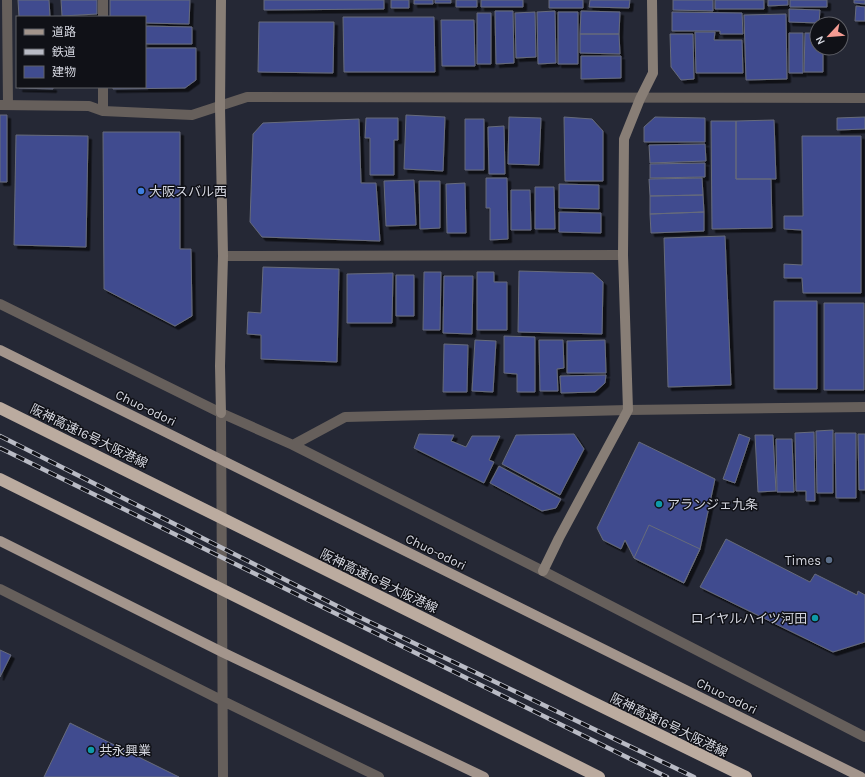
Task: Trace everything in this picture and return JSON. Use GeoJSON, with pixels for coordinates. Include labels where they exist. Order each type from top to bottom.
{"type":"FeatureCollection","features":[{"type":"Feature","properties":{"kind":"highway","name":"阪神高速16号大阪港線"},"geometry":{"type":"LineString","coordinates":[[0,408],[580,697],[746,777]]}},
{"type":"Feature","properties":{"kind":"highway"},"geometry":{"type":"LineString","coordinates":[[0,479],[599,777]]}},
{"type":"Feature","properties":{"kind":"main road","name":"Chuo-odori"},"geometry":{"type":"LineString","coordinates":[[0,350],[861,777]]}},
{"type":"Feature","properties":{"kind":"main road"},"geometry":{"type":"LineString","coordinates":[[0,541],[222,652],[484,777]]}},
{"type":"Feature","properties":{"kind":"street"},"geometry":{"type":"LineString","coordinates":[[7,0],[4,105],[89,106],[103,111],[192,115],[247,97],[865,98]]}},
{"type":"Feature","properties":{"kind":"street"},"geometry":{"type":"LineString","coordinates":[[103,0],[103,16]]}},
{"type":"Feature","properties":{"kind":"street"},"geometry":{"type":"LineString","coordinates":[[221,0],[220,107],[223,256],[220,366],[223,777]]}},
{"type":"Feature","properties":{"kind":"street"},"geometry":{"type":"LineString","coordinates":[[543,571],[559,538],[628,410],[623,255],[624,139],[640,98],[653,73],[652,0]]}},
{"type":"Feature","properties":{"kind":"street"},"geometry":{"type":"LineString","coordinates":[[103,88],[103,111]]}},
{"type":"Feature","properties":{"kind":"street"},"geometry":{"type":"LineString","coordinates":[[223,256],[623,255]]}},
{"type":"Feature","properties":{"kind":"street"},"geometry":{"type":"LineString","coordinates":[[0,304],[221,413],[293,445],[543,571],[865,737]]}},
{"type":"Feature","properties":{"kind":"street"},"geometry":{"type":"LineString","coordinates":[[293,445],[344,417],[628,410],[865,407]]}},
{"type":"Feature","properties":{"kind":"street"},"geometry":{"type":"LineString","coordinates":[[0,590],[379,777]]}},
{"type":"Feature","properties":{"kind":"building"},"geometry":{"type":"Polygon","coordinates":[[[18,0],[49,0],[50,16],[19,16],[18,0]]]}},
{"type":"Feature","properties":{"kind":"building"},"geometry":{"type":"Polygon","coordinates":[[[61,0],[97,0],[97,14],[62,16],[61,0]]]}},
{"type":"Feature","properties":{"kind":"building"},"geometry":{"type":"Polygon","coordinates":[[[110,0],[190,0],[189,24],[146,23],[146,16],[110,16],[110,0]]]}},
{"type":"Feature","properties":{"kind":"building"},"geometry":{"type":"Polygon","coordinates":[[[264,0],[384,0],[384,9],[264,10],[264,0]]]}},
{"type":"Feature","properties":{"kind":"building"},"geometry":{"type":"Polygon","coordinates":[[[391,0],[409,0],[409,8],[391,8],[391,0]]]}},
{"type":"Feature","properties":{"kind":"building"},"geometry":{"type":"Polygon","coordinates":[[[414,0],[433,0],[433,4],[414,4],[414,0]]]}},
{"type":"Feature","properties":{"kind":"building"},"geometry":{"type":"Polygon","coordinates":[[[435,0],[451,0],[451,3],[435,3],[435,0]]]}},
{"type":"Feature","properties":{"kind":"building"},"geometry":{"type":"Polygon","coordinates":[[[456,0],[477,0],[477,7],[456,7],[456,0]]]}},
{"type":"Feature","properties":{"kind":"building"},"geometry":{"type":"Polygon","coordinates":[[[481,0],[523,0],[523,7],[481,7],[481,0]]]}},
{"type":"Feature","properties":{"kind":"building"},"geometry":{"type":"Polygon","coordinates":[[[549,0],[583,0],[583,8],[549,8],[549,0]]]}},
{"type":"Feature","properties":{"kind":"building"},"geometry":{"type":"Polygon","coordinates":[[[590,0],[630,0],[629,8],[589,7],[590,0]]]}},
{"type":"Feature","properties":{"kind":"building"},"geometry":{"type":"Polygon","coordinates":[[[673,0],[713,0],[713,11],[673,10],[673,0]]]}},
{"type":"Feature","properties":{"kind":"building"},"geometry":{"type":"Polygon","coordinates":[[[715,0],[764,0],[764,9],[715,9],[715,0]]]}},
{"type":"Feature","properties":{"kind":"building"},"geometry":{"type":"Polygon","coordinates":[[[768,0],[788,0],[788,5],[768,6],[768,0]]]}},
{"type":"Feature","properties":{"kind":"building"},"geometry":{"type":"Polygon","coordinates":[[[790,0],[827,0],[827,7],[790,7],[790,0]]]}},
{"type":"Feature","properties":{"kind":"building"},"geometry":{"type":"Polygon","coordinates":[[[854,0],[865,0],[865,4],[854,3],[854,0]]]}},
{"type":"Feature","properties":{"kind":"building"},"geometry":{"type":"Polygon","coordinates":[[[856,6],[865,7],[865,21],[855,21],[856,6]]]}},
{"type":"Feature","properties":{"kind":"building"},"geometry":{"type":"Polygon","coordinates":[[[789,9],[820,10],[820,16],[809,16],[809,23],[789,22],[789,9]]]}},
{"type":"Feature","properties":{"kind":"building"},"geometry":{"type":"Polygon","coordinates":[[[495,11],[513,11],[514,63],[496,64],[495,11]]]}},
{"type":"Feature","properties":{"kind":"building"},"geometry":{"type":"Polygon","coordinates":[[[555,11],[556,63],[538,64],[537,12],[555,11]]]}},
{"type":"Feature","properties":{"kind":"building"},"geometry":{"type":"Polygon","coordinates":[[[581,11],[620,12],[619,34],[580,34],[581,11]]]}},
{"type":"Feature","properties":{"kind":"building"},"geometry":{"type":"Polygon","coordinates":[[[535,12],[536,57],[516,58],[515,13],[535,12]]]}},
{"type":"Feature","properties":{"kind":"building"},"geometry":{"type":"Polygon","coordinates":[[[558,12],[578,12],[578,64],[558,64],[558,12]]]}},
{"type":"Feature","properties":{"kind":"building"},"geometry":{"type":"Polygon","coordinates":[[[672,12],[742,13],[743,34],[720,34],[720,31],[672,31],[672,12]]]}},
{"type":"Feature","properties":{"kind":"building"},"geometry":{"type":"Polygon","coordinates":[[[477,13],[491,13],[491,64],[477,64],[477,13]]]}},
{"type":"Feature","properties":{"kind":"building"},"geometry":{"type":"Polygon","coordinates":[[[786,14],[787,79],[746,80],[744,15],[786,14]]]}},
{"type":"Feature","properties":{"kind":"building"},"geometry":{"type":"Polygon","coordinates":[[[343,17],[434,17],[435,72],[344,72],[343,17]]]}},
{"type":"Feature","properties":{"kind":"building"},"geometry":{"type":"Polygon","coordinates":[[[441,20],[474,20],[475,66],[442,66],[441,20]]]}},
{"type":"Feature","properties":{"kind":"building"},"geometry":{"type":"Polygon","coordinates":[[[259,22],[334,22],[333,73],[258,72],[259,22]]]}},
{"type":"Feature","properties":{"kind":"building"},"geometry":{"type":"Polygon","coordinates":[[[146,26],[192,27],[192,44],[146,44],[146,26]]]}},
{"type":"Feature","properties":{"kind":"building"},"geometry":{"type":"Polygon","coordinates":[[[695,32],[715,32],[714,40],[742,40],[743,73],[696,73],[695,32]]]}},
{"type":"Feature","properties":{"kind":"building"},"geometry":{"type":"Polygon","coordinates":[[[789,33],[803,33],[803,73],[789,73],[789,33]]]}},
{"type":"Feature","properties":{"kind":"building"},"geometry":{"type":"Polygon","coordinates":[[[805,33],[809,33],[809,56],[823,56],[823,72],[804,72],[805,33]]]}},
{"type":"Feature","properties":{"kind":"building"},"geometry":{"type":"Polygon","coordinates":[[[580,34],[619,34],[620,54],[580,53],[580,34]]]}},
{"type":"Feature","properties":{"kind":"building"},"geometry":{"type":"Polygon","coordinates":[[[670,34],[693,34],[694,79],[681,80],[671,67],[670,34]]]}},
{"type":"Feature","properties":{"kind":"building"},"geometry":{"type":"Polygon","coordinates":[[[146,48],[196,48],[196,80],[185,88],[113,89],[146,88],[146,48]]]}},
{"type":"Feature","properties":{"kind":"building"},"geometry":{"type":"Polygon","coordinates":[[[581,56],[621,56],[621,78],[581,79],[581,56]]]}},
{"type":"Feature","properties":{"kind":"building"},"geometry":{"type":"Polygon","coordinates":[[[19,88],[53,88],[53,89],[19,88]]]}},
{"type":"Feature","properties":{"kind":"building"},"geometry":{"type":"Polygon","coordinates":[[[0,115],[7,115],[7,182],[0,182],[0,115]]]}},
{"type":"Feature","properties":{"kind":"building"},"geometry":{"type":"Polygon","coordinates":[[[406,115],[445,117],[443,171],[404,169],[406,115]]]}},
{"type":"Feature","properties":{"kind":"building"},"geometry":{"type":"Polygon","coordinates":[[[509,117],[541,118],[539,165],[508,164],[509,117]]]}},
{"type":"Feature","properties":{"kind":"building"},"geometry":{"type":"Polygon","coordinates":[[[564,117],[592,119],[603,131],[603,181],[565,181],[564,117]]]}},
{"type":"Feature","properties":{"kind":"building"},"geometry":{"type":"Polygon","coordinates":[[[655,117],[705,118],[705,142],[644,142],[644,127],[655,117]]]}},
{"type":"Feature","properties":{"kind":"building"},"geometry":{"type":"Polygon","coordinates":[[[865,117],[865,129],[837,130],[837,118],[865,117]]]}},
{"type":"Feature","properties":{"kind":"building"},"geometry":{"type":"Polygon","coordinates":[[[366,118],[398,118],[398,140],[394,140],[394,175],[370,175],[370,138],[365,138],[366,118]]]}},
{"type":"Feature","properties":{"kind":"building"},"geometry":{"type":"Polygon","coordinates":[[[359,119],[361,183],[376,183],[380,241],[262,237],[250,222],[253,134],[263,123],[359,119]]]}},
{"type":"Feature","properties":{"kind":"building"},"geometry":{"type":"Polygon","coordinates":[[[465,119],[484,119],[484,170],[465,170],[465,119]]]}},
{"type":"Feature","properties":{"kind":"building"},"geometry":{"type":"Polygon","coordinates":[[[774,120],[776,179],[736,179],[736,121],[774,120]]]}},
{"type":"Feature","properties":{"kind":"building"},"geometry":{"type":"Polygon","coordinates":[[[711,121],[736,121],[736,179],[771,179],[772,228],[712,229],[711,121]]]}},
{"type":"Feature","properties":{"kind":"building"},"geometry":{"type":"Polygon","coordinates":[[[504,126],[505,174],[489,174],[488,127],[504,126]]]}},
{"type":"Feature","properties":{"kind":"building","name":"大阪スバル西"},"geometry":{"type":"Polygon","coordinates":[[[103,132],[180,132],[180,249],[191,249],[192,316],[175,326],[104,289],[103,132]]]}},
{"type":"Feature","properties":{"kind":"building"},"geometry":{"type":"Polygon","coordinates":[[[16,135],[88,136],[86,247],[14,245],[16,135]]]}},
{"type":"Feature","properties":{"kind":"building"},"geometry":{"type":"Polygon","coordinates":[[[802,136],[861,136],[861,293],[803,293],[802,278],[784,278],[784,264],[802,265],[802,230],[784,229],[784,216],[803,216],[802,136]]]}},
{"type":"Feature","properties":{"kind":"building"},"geometry":{"type":"Polygon","coordinates":[[[705,144],[706,161],[650,163],[649,145],[705,144]]]}},
{"type":"Feature","properties":{"kind":"building"},"geometry":{"type":"Polygon","coordinates":[[[705,163],[705,177],[650,178],[650,164],[705,163]]]}},
{"type":"Feature","properties":{"kind":"building"},"geometry":{"type":"Polygon","coordinates":[[[486,178],[507,178],[508,239],[490,240],[490,208],[486,208],[486,178]]]}},
{"type":"Feature","properties":{"kind":"building"},"geometry":{"type":"Polygon","coordinates":[[[702,178],[703,195],[650,196],[649,179],[702,178]]]}},
{"type":"Feature","properties":{"kind":"building"},"geometry":{"type":"Polygon","coordinates":[[[414,180],[416,225],[386,226],[384,181],[414,180]]]}},
{"type":"Feature","properties":{"kind":"building"},"geometry":{"type":"Polygon","coordinates":[[[419,181],[440,181],[440,228],[420,229],[419,181]]]}},
{"type":"Feature","properties":{"kind":"building"},"geometry":{"type":"Polygon","coordinates":[[[465,183],[466,233],[447,233],[446,184],[465,183]]]}},
{"type":"Feature","properties":{"kind":"building"},"geometry":{"type":"Polygon","coordinates":[[[559,184],[599,185],[599,209],[559,208],[559,184]]]}},
{"type":"Feature","properties":{"kind":"building"},"geometry":{"type":"Polygon","coordinates":[[[535,187],[554,187],[555,229],[535,229],[535,187]]]}},
{"type":"Feature","properties":{"kind":"building"},"geometry":{"type":"Polygon","coordinates":[[[511,190],[530,190],[531,230],[511,230],[511,190]]]}},
{"type":"Feature","properties":{"kind":"building"},"geometry":{"type":"Polygon","coordinates":[[[703,195],[704,212],[650,214],[650,196],[703,195]]]}},
{"type":"Feature","properties":{"kind":"building"},"geometry":{"type":"Polygon","coordinates":[[[559,212],[601,213],[601,233],[559,232],[559,212]]]}},
{"type":"Feature","properties":{"kind":"building"},"geometry":{"type":"Polygon","coordinates":[[[704,212],[704,231],[651,233],[650,214],[704,212]]]}},
{"type":"Feature","properties":{"kind":"building"},"geometry":{"type":"Polygon","coordinates":[[[725,236],[731,385],[668,387],[664,238],[725,236]]]}},
{"type":"Feature","properties":{"kind":"building"},"geometry":{"type":"Polygon","coordinates":[[[263,267],[339,269],[337,362],[261,359],[261,335],[247,334],[248,312],[261,313],[263,267]]]}},
{"type":"Feature","properties":{"kind":"building"},"geometry":{"type":"Polygon","coordinates":[[[519,271],[593,273],[603,282],[602,334],[518,332],[519,271]]]}},
{"type":"Feature","properties":{"kind":"building"},"geometry":{"type":"Polygon","coordinates":[[[424,272],[441,272],[440,330],[423,330],[424,272]]]}},
{"type":"Feature","properties":{"kind":"building"},"geometry":{"type":"Polygon","coordinates":[[[477,272],[494,272],[494,282],[507,282],[507,330],[477,330],[477,272]]]}},
{"type":"Feature","properties":{"kind":"building"},"geometry":{"type":"Polygon","coordinates":[[[393,273],[392,323],[347,323],[347,274],[393,273]]]}},
{"type":"Feature","properties":{"kind":"building"},"geometry":{"type":"Polygon","coordinates":[[[396,275],[414,275],[414,316],[396,316],[396,275]]]}},
{"type":"Feature","properties":{"kind":"building"},"geometry":{"type":"Polygon","coordinates":[[[444,276],[473,276],[472,334],[443,333],[444,276]]]}},
{"type":"Feature","properties":{"kind":"building"},"geometry":{"type":"Polygon","coordinates":[[[774,301],[817,301],[817,389],[774,389],[774,301]]]}},
{"type":"Feature","properties":{"kind":"building"},"geometry":{"type":"Polygon","coordinates":[[[824,303],[864,303],[864,390],[824,390],[824,303]]]}},
{"type":"Feature","properties":{"kind":"building"},"geometry":{"type":"Polygon","coordinates":[[[504,336],[535,337],[535,392],[517,392],[517,374],[504,373],[504,336]]]}},
{"type":"Feature","properties":{"kind":"building"},"geometry":{"type":"Polygon","coordinates":[[[475,340],[496,341],[493,392],[472,391],[475,340]]]}},
{"type":"Feature","properties":{"kind":"building"},"geometry":{"type":"Polygon","coordinates":[[[539,340],[563,340],[564,368],[557,369],[558,391],[540,391],[539,340]]]}},
{"type":"Feature","properties":{"kind":"building"},"geometry":{"type":"Polygon","coordinates":[[[605,340],[606,373],[567,373],[567,341],[605,340]]]}},
{"type":"Feature","properties":{"kind":"building"},"geometry":{"type":"Polygon","coordinates":[[[444,344],[468,345],[467,392],[443,392],[444,344]]]}},
{"type":"Feature","properties":{"kind":"building"},"geometry":{"type":"Polygon","coordinates":[[[606,375],[605,383],[595,392],[561,393],[560,376],[606,375]]]}},
{"type":"Feature","properties":{"kind":"building"},"geometry":{"type":"Polygon","coordinates":[[[833,430],[833,493],[817,493],[816,431],[833,430]]]}},
{"type":"Feature","properties":{"kind":"building"},"geometry":{"type":"Polygon","coordinates":[[[814,432],[815,501],[806,501],[806,491],[796,491],[795,433],[814,432]]]}},
{"type":"Feature","properties":{"kind":"building"},"geometry":{"type":"Polygon","coordinates":[[[835,433],[856,433],[856,498],[836,498],[835,433]]]}},
{"type":"Feature","properties":{"kind":"building"},"geometry":{"type":"Polygon","coordinates":[[[419,434],[454,435],[451,441],[466,447],[472,436],[500,436],[489,460],[494,462],[484,483],[414,448],[419,434]]]}},
{"type":"Feature","properties":{"kind":"building"},"geometry":{"type":"Polygon","coordinates":[[[574,434],[584,449],[560,495],[502,464],[516,435],[574,434]]]}},
{"type":"Feature","properties":{"kind":"building"},"geometry":{"type":"Polygon","coordinates":[[[739,434],[750,438],[735,483],[723,479],[739,434]]]}},
{"type":"Feature","properties":{"kind":"building"},"geometry":{"type":"Polygon","coordinates":[[[858,434],[865,434],[865,490],[859,490],[858,434]]]}},
{"type":"Feature","properties":{"kind":"building"},"geometry":{"type":"Polygon","coordinates":[[[755,435],[773,435],[776,491],[758,492],[755,435]]]}},
{"type":"Feature","properties":{"kind":"building"},"geometry":{"type":"Polygon","coordinates":[[[776,439],[792,439],[794,492],[777,492],[776,439]]]}},
{"type":"Feature","properties":{"kind":"building","name":"アランジェ九条"},"geometry":{"type":"Polygon","coordinates":[[[639,442],[715,479],[700,549],[684,583],[634,558],[625,540],[621,549],[603,540],[597,528],[639,442]]]}},
{"type":"Feature","properties":{"kind":"building"},"geometry":{"type":"Polygon","coordinates":[[[499,466],[561,499],[556,508],[542,511],[490,483],[499,466]]]}},
{"type":"Feature","properties":{"kind":"building"},"geometry":{"type":"Polygon","coordinates":[[[649,525],[700,549],[684,583],[634,558],[649,525]]]}},
{"type":"Feature","properties":{"kind":"building","name":"ロイヤルハイツ河田"},"geometry":{"type":"Polygon","coordinates":[[[726,539],[810,582],[815,574],[857,595],[858,591],[865,595],[865,642],[833,652],[700,587],[726,539]]]}},
{"type":"Feature","properties":{"kind":"building"},"geometry":{"type":"Polygon","coordinates":[[[0,650],[11,655],[0,677],[0,650]]]}},
{"type":"Feature","properties":{"kind":"building","name":"共永興業"},"geometry":{"type":"Polygon","coordinates":[[[70,723],[179,777],[44,777],[70,723]]]}},
{"type":"Feature","properties":{"kind":"railway"},"geometry":{"type":"LineString","coordinates":[[0,436],[353,614],[694,777]]}},
{"type":"Feature","properties":{"kind":"railway"},"geometry":{"type":"LineString","coordinates":[[0,448],[667,777]]}},
{"type":"Feature","properties":{"kind":"place","name":"大阪スバル西"},"geometry":{"type":"Point","coordinates":[141,191]}},
{"type":"Feature","properties":{"kind":"place","name":"アランジェ九条"},"geometry":{"type":"Point","coordinates":[659,504]}},
{"type":"Feature","properties":{"kind":"place","name":"Times"},"geometry":{"type":"Point","coordinates":[829,560]}},
{"type":"Feature","properties":{"kind":"place","name":"ロイヤルハイツ河田"},"geometry":{"type":"Point","coordinates":[815,618]}},
{"type":"Feature","properties":{"kind":"place","name":"共永興業"},"geometry":{"type":"Point","coordinates":[91,750]}}]}
